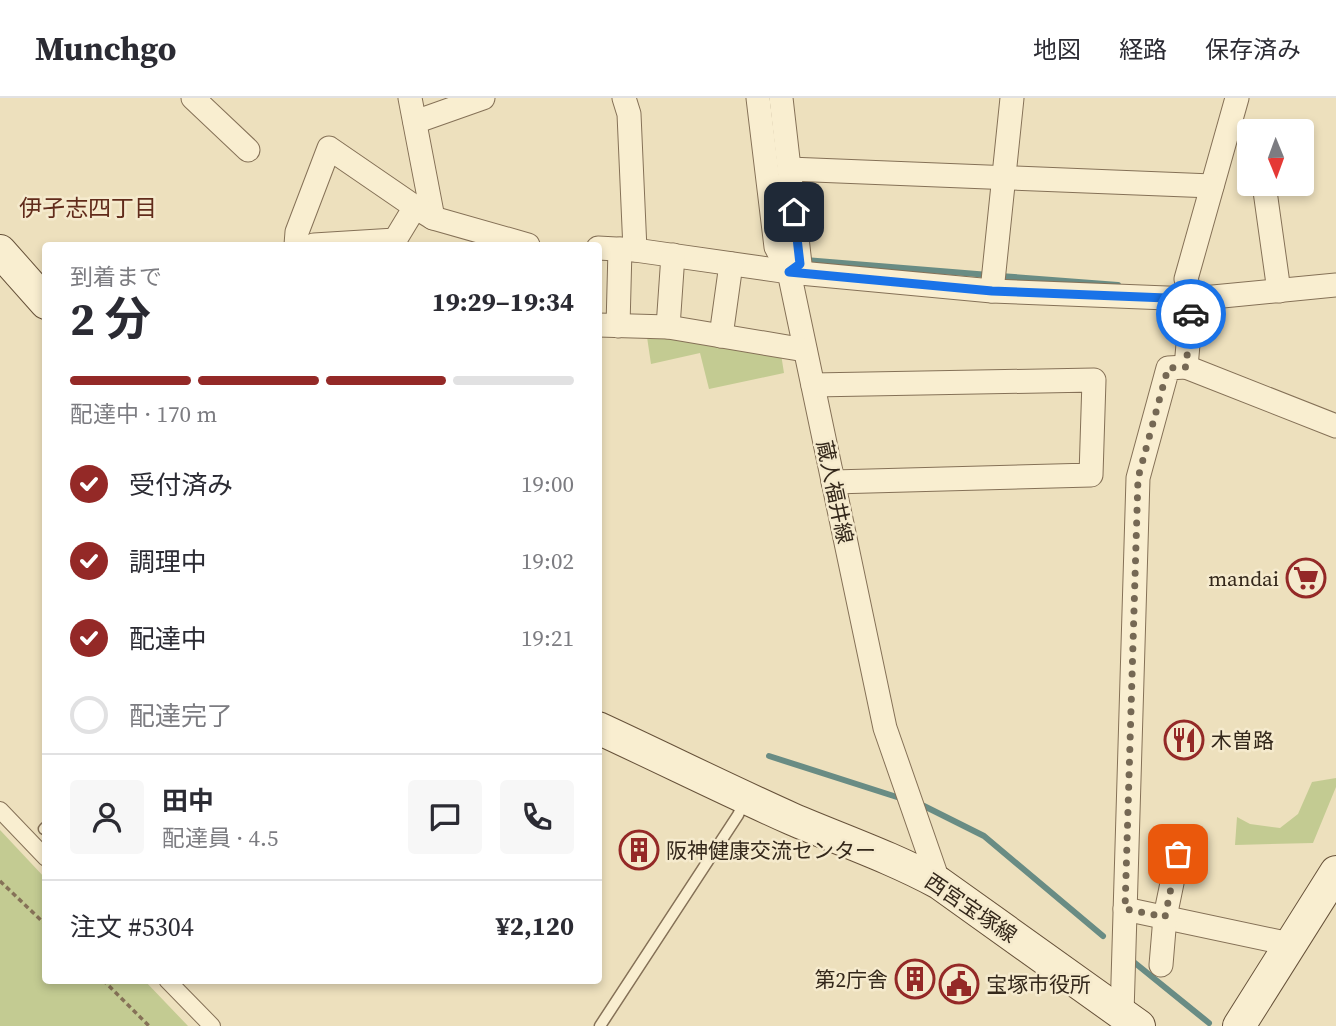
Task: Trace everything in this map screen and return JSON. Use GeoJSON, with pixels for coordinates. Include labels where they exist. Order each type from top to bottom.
{"type":"FeatureCollection","features":[{"type":"Feature","properties":{"kind":"main road"},"geometry":{"type":"LineString","coordinates":[[0,251],[42,298]]}},
{"type":"Feature","properties":{"kind":"main road","name":"西宮宝塚線"},"geometry":{"type":"LineString","coordinates":[[602,730],[793,820],[912,869],[939,883],[1131,1020]]}},
{"type":"Feature","properties":{"kind":"main road"},"geometry":{"type":"LineString","coordinates":[[1239,1026],[1336,872]]}},
{"type":"Feature","properties":{"kind":"street"},"geometry":{"type":"LineString","coordinates":[[193,98],[248,150]]}},
{"type":"Feature","properties":{"kind":"street"},"geometry":{"type":"LineString","coordinates":[[410,98],[439,223]]}},
{"type":"Feature","properties":{"kind":"street"},"geometry":{"type":"LineString","coordinates":[[415,122],[482,98]]}},
{"type":"Feature","properties":{"kind":"street"},"geometry":{"type":"LineString","coordinates":[[624,98],[629,114],[618,249],[608,326],[668,327],[805,350]]}},
{"type":"Feature","properties":{"kind":"street"},"geometry":{"type":"LineString","coordinates":[[758,98],[776,247],[796,263]]}},
{"type":"Feature","properties":{"kind":"street","name":"蔵人福井線"},"geometry":{"type":"LineString","coordinates":[[781,98],[805,350],[885,728],[939,883]]}},
{"type":"Feature","properties":{"kind":"street"},"geometry":{"type":"LineString","coordinates":[[992,291],[1012,98]]}},
{"type":"Feature","properties":{"kind":"street"},"geometry":{"type":"LineString","coordinates":[[1186,367],[1192,299],[1186,279],[1237,98]]}},
{"type":"Feature","properties":{"kind":"street"},"geometry":{"type":"LineString","coordinates":[[296,242],[297,232],[329,148],[439,223],[510,242]]}},
{"type":"Feature","properties":{"kind":"street"},"geometry":{"type":"LineString","coordinates":[[789,169],[1212,186]]}},
{"type":"Feature","properties":{"kind":"street"},"geometry":{"type":"LineString","coordinates":[[1266,196],[1279,291]]}},
{"type":"Feature","properties":{"kind":"street"},"geometry":{"type":"LineString","coordinates":[[397,242],[439,223]]}},
{"type":"Feature","properties":{"kind":"street"},"geometry":{"type":"LineString","coordinates":[[618,249],[731,264],[796,263],[992,291],[1192,299],[1336,285]]}},
{"type":"Feature","properties":{"kind":"street"},"geometry":{"type":"LineString","coordinates":[[668,327],[673,255]]}},
{"type":"Feature","properties":{"kind":"street"},"geometry":{"type":"LineString","coordinates":[[721,336],[731,264]]}},
{"type":"Feature","properties":{"kind":"street"},"geometry":{"type":"LineString","coordinates":[[1131,1020],[1125,909],[1138,478],[1168,368],[1186,367],[1336,426]]}},
{"type":"Feature","properties":{"kind":"street"},"geometry":{"type":"LineString","coordinates":[[813,385],[1094,380],[1091,475],[833,482]]}},
{"type":"Feature","properties":{"kind":"street"},"geometry":{"type":"LineString","coordinates":[[0,810],[42,854]]}},
{"type":"Feature","properties":{"kind":"street"},"geometry":{"type":"LineString","coordinates":[[1161,965],[1165,917],[1178,854]]}},
{"type":"Feature","properties":{"kind":"street"},"geometry":{"type":"LineString","coordinates":[[1125,909],[1290,944]]}},
{"type":"Feature","properties":{"kind":"street"},"geometry":{"type":"LineString","coordinates":[[170,984],[212,1026]]}},
{"type":"Feature","properties":{"kind":"lane"},"geometry":{"type":"LineString","coordinates":[[600,1026],[747,798]]}},
{"type":"Feature","properties":{"kind":"path"},"geometry":{"type":"LineString","coordinates":[[0,881],[42,921]]}},
{"type":"Feature","properties":{"kind":"path"},"geometry":{"type":"LineString","coordinates":[[107,984],[149,1026]]}},
{"type":"Feature","properties":{"kind":"green space"},"geometry":{"type":"Polygon","coordinates":[[[647,337],[690,339],[781,354],[784,373],[709,389],[700,353],[651,364],[647,337]]]}},
{"type":"Feature","properties":{"kind":"green space"},"geometry":{"type":"Polygon","coordinates":[[[1336,778],[1336,787],[1313,843],[1235,845],[1237,817],[1250,824],[1280,828],[1298,814],[1312,782],[1336,778]]]}},
{"type":"Feature","properties":{"kind":"green space"},"geometry":{"type":"Polygon","coordinates":[[[0,830],[42,875],[42,984],[148,984],[188,1026],[0,1026],[0,830]]]}},
{"type":"Feature","properties":{"kind":"waterway"},"geometry":{"type":"LineString","coordinates":[[805,260],[989,275]]}},
{"type":"Feature","properties":{"kind":"waterway"},"geometry":{"type":"LineString","coordinates":[[1000,276],[1118,285]]}},
{"type":"Feature","properties":{"kind":"waterway"},"geometry":{"type":"LineString","coordinates":[[769,756],[900,798]]}},
{"type":"Feature","properties":{"kind":"waterway"},"geometry":{"type":"LineString","coordinates":[[924,806],[984,836],[1103,936]]}},
{"type":"Feature","properties":{"kind":"waterway"},"geometry":{"type":"LineString","coordinates":[[1130,959],[1209,1023]]}},
{"type":"Feature","properties":{"kind":"way so far"},"geometry":{"type":"LineString","coordinates":[[1178,854],[1165,917],[1125,909],[1138,478],[1168,368],[1186,367],[1191,314]]}},
{"type":"Feature","properties":{"kind":"place","name":"mandai"},"geometry":{"type":"Point","coordinates":[1306,578]}},
{"type":"Feature","properties":{"kind":"place","name":"木曽路"},"geometry":{"type":"Point","coordinates":[1184,740]}},
{"type":"Feature","properties":{"kind":"place","name":"阪神健康交流センター"},"geometry":{"type":"Point","coordinates":[639,850]}},
{"type":"Feature","properties":{"kind":"place","name":"第2庁舎"},"geometry":{"type":"Point","coordinates":[915,979]}},
{"type":"Feature","properties":{"kind":"place","name":"宝塚市役所"},"geometry":{"type":"Point","coordinates":[959,984]}},
{"type":"Feature","properties":{"kind":"district","name":"伊孑志四丁目"},"geometry":{"type":"Point","coordinates":[88,208]}},
{"type":"Feature","properties":{"kind":"route"},"geometry":{"type":"LineString","coordinates":[[794,212],[800,264],[789,272],[992,291],[1192,299],[1191,314]]}}]}
